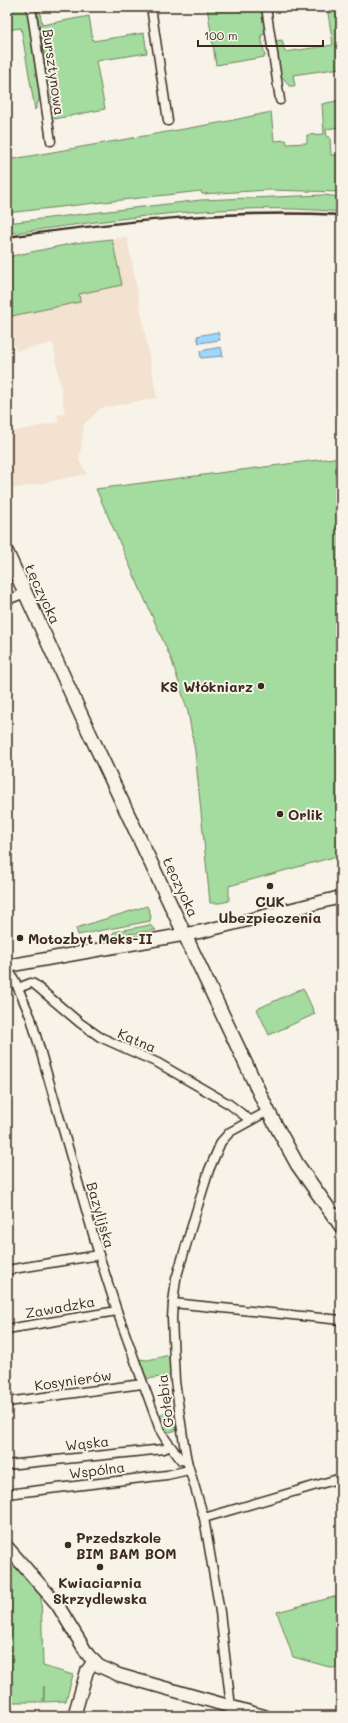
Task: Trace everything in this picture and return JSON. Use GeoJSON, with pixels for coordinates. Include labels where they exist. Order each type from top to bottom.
{"type":"FeatureCollection","features":[{"type":"Feature","properties":{"kind":"main road","name":"Łęczycka"},"geometry":{"type":"LineString","coordinates":[[7,553],[268,1111],[297,1164],[341,1226]]}},
{"type":"Feature","properties":{"kind":"street","name":"Bursztynowa"},"geometry":{"type":"LineString","coordinates":[[31,7],[51,141]]}},
{"type":"Feature","properties":{"kind":"street"},"geometry":{"type":"LineString","coordinates":[[151,7],[168,121]]}},
{"type":"Feature","properties":{"kind":"street"},"geometry":{"type":"LineString","coordinates":[[266,7],[280,100]]}},
{"type":"Feature","properties":{"kind":"street"},"geometry":{"type":"LineString","coordinates":[[7,600],[25,593]]}},
{"type":"Feature","properties":{"kind":"street"},"geometry":{"type":"LineString","coordinates":[[7,966],[185,934],[341,897]]}},
{"type":"Feature","properties":{"kind":"street","name":"Bazylijska"},"geometry":{"type":"LineString","coordinates":[[7,966],[31,1018],[99,1255],[142,1384],[160,1430],[181,1460],[187,1461]]}},
{"type":"Feature","properties":{"kind":"street","name":"Kątna"},"geometry":{"type":"LineString","coordinates":[[18,988],[31,983],[34,984],[100,1038],[158,1063],[229,1104],[250,1120]]}},
{"type":"Feature","properties":{"kind":"street","name":"Gołębia"},"geometry":{"type":"LineString","coordinates":[[232,1711],[220,1612],[204,1518],[187,1461],[175,1381],[172,1318],[176,1279],[209,1170],[218,1147],[230,1132],[268,1111]]}},
{"type":"Feature","properties":{"kind":"street"},"geometry":{"type":"LineString","coordinates":[[7,1270],[99,1255]]}},
{"type":"Feature","properties":{"kind":"street"},"geometry":{"type":"LineString","coordinates":[[173,1303],[341,1320]]}},
{"type":"Feature","properties":{"kind":"street","name":"Zawadzka"},"geometry":{"type":"LineString","coordinates":[[7,1329],[117,1310]]}},
{"type":"Feature","properties":{"kind":"street","name":"Kosynierów"},"geometry":{"type":"LineString","coordinates":[[7,1402],[142,1384]]}},
{"type":"Feature","properties":{"kind":"street","name":"Wąska"},"geometry":{"type":"LineString","coordinates":[[7,1465],[164,1449],[170,1446]]}},
{"type":"Feature","properties":{"kind":"street","name":"Wspólna"},"geometry":{"type":"LineString","coordinates":[[7,1494],[167,1475],[190,1470]]}},
{"type":"Feature","properties":{"kind":"street"},"geometry":{"type":"LineString","coordinates":[[204,1518],[341,1478]]}},
{"type":"Feature","properties":{"kind":"street"},"geometry":{"type":"LineString","coordinates":[[7,1547],[57,1604],[88,1654],[91,1664],[74,1716]]}},
{"type":"Feature","properties":{"kind":"street"},"geometry":{"type":"LineString","coordinates":[[91,1664],[119,1675],[232,1711],[264,1716]]}},
{"type":"Feature","properties":{"kind":"shaded area"},"geometry":{"type":"Polygon","coordinates":[[[127,237],[157,398],[101,408],[84,424],[79,461],[87,474],[7,490],[7,433],[59,422],[57,415],[65,413],[53,343],[16,351],[7,317],[80,302],[79,294],[121,285],[112,239],[127,237]]]}},
{"type":"Feature","properties":{"kind":"green space"},"geometry":{"type":"Polygon","coordinates":[[[7,7],[28,7],[40,82],[39,100],[35,110],[21,28],[7,30],[7,7]]]}},
{"type":"Feature","properties":{"kind":"green space"},"geometry":{"type":"Polygon","coordinates":[[[36,7],[39,7],[42,25],[89,16],[93,41],[144,33],[147,53],[96,61],[105,109],[55,119],[36,7]]]}},
{"type":"Feature","properties":{"kind":"green space"},"geometry":{"type":"Polygon","coordinates":[[[207,7],[262,7],[266,34],[261,35],[265,57],[216,65],[207,7]]]}},
{"type":"Feature","properties":{"kind":"green space"},"geometry":{"type":"Polygon","coordinates":[[[327,7],[341,7],[341,68],[293,75],[295,86],[289,86],[281,75],[275,41],[282,40],[285,52],[333,45],[327,7]]]}},
{"type":"Feature","properties":{"kind":"green space"},"geometry":{"type":"Polygon","coordinates":[[[341,100],[341,127],[326,129],[327,137],[330,137],[331,155],[341,155],[341,192],[269,190],[202,194],[201,191],[7,213],[7,160],[224,122],[271,112],[274,141],[286,140],[287,144],[307,143],[307,135],[324,134],[322,104],[341,100]]]}},
{"type":"Feature","properties":{"kind":"green space"},"geometry":{"type":"Polygon","coordinates":[[[323,195],[341,197],[341,212],[299,209],[215,210],[174,213],[7,234],[7,223],[201,200],[323,195]]]}},
{"type":"Feature","properties":{"kind":"green space"},"geometry":{"type":"Polygon","coordinates":[[[112,239],[122,285],[79,294],[80,302],[7,317],[7,257],[75,243],[112,239]]]}},
{"type":"Feature","properties":{"kind":"green space","name":"KS Włókniarz"},"geometry":{"type":"Polygon","coordinates":[[[341,457],[341,855],[229,886],[229,901],[210,903],[195,751],[188,712],[172,661],[96,489],[341,457]]]}},
{"type":"Feature","properties":{"kind":"green space"},"geometry":{"type":"Polygon","coordinates":[[[147,906],[151,915],[150,921],[78,935],[76,928],[147,906]]]}},
{"type":"Feature","properties":{"kind":"green space"},"geometry":{"type":"Polygon","coordinates":[[[150,925],[156,930],[112,935],[114,932],[150,925]]]}},
{"type":"Feature","properties":{"kind":"green space"},"geometry":{"type":"Polygon","coordinates":[[[303,988],[315,1014],[269,1035],[257,1009],[303,988]]]}},
{"type":"Feature","properties":{"kind":"green space"},"geometry":{"type":"Polygon","coordinates":[[[169,1355],[171,1376],[145,1379],[138,1359],[148,1360],[169,1355]]]}},
{"type":"Feature","properties":{"kind":"green space"},"geometry":{"type":"Polygon","coordinates":[[[169,1410],[174,1411],[178,1430],[165,1433],[160,1419],[161,1414],[169,1410]]]}},
{"type":"Feature","properties":{"kind":"green space"},"geometry":{"type":"Polygon","coordinates":[[[7,1557],[41,1593],[43,1666],[73,1675],[66,1701],[44,1702],[44,1686],[43,1702],[7,1702],[7,1557]]]}},
{"type":"Feature","properties":{"kind":"green space"},"geometry":{"type":"Polygon","coordinates":[[[341,1595],[341,1667],[333,1668],[293,1657],[277,1612],[341,1595]]]}},
{"type":"Feature","properties":{"kind":"water"},"geometry":{"type":"Polygon","coordinates":[[[218,332],[220,340],[199,343],[197,336],[218,332]]]}},
{"type":"Feature","properties":{"kind":"water"},"geometry":{"type":"Polygon","coordinates":[[[221,347],[223,356],[201,358],[200,351],[221,347]]]}},
{"type":"Feature","properties":{"kind":"railway"},"geometry":{"type":"LineString","coordinates":[[7,237],[90,226],[215,215],[341,215]]}},
{"type":"Feature","properties":{"kind":"place","name":"KS Włókniarz"},"geometry":{"type":"Point","coordinates":[261,686]}},
{"type":"Feature","properties":{"kind":"place","name":"Orlik"},"geometry":{"type":"Point","coordinates":[280,814]}},
{"type":"Feature","properties":{"kind":"place","name":"CUK Ubezpieczenia"},"geometry":{"type":"Point","coordinates":[270,886]}},
{"type":"Feature","properties":{"kind":"place","name":"Motozbyt Meks-II"},"geometry":{"type":"Point","coordinates":[20,938]}},
{"type":"Feature","properties":{"kind":"place","name":"Przedszkole BIM BAM BOM"},"geometry":{"type":"Point","coordinates":[68,1545]}},
{"type":"Feature","properties":{"kind":"place","name":"Kwiaciarnia Skrzydlewska"},"geometry":{"type":"Point","coordinates":[100,1567]}}]}
